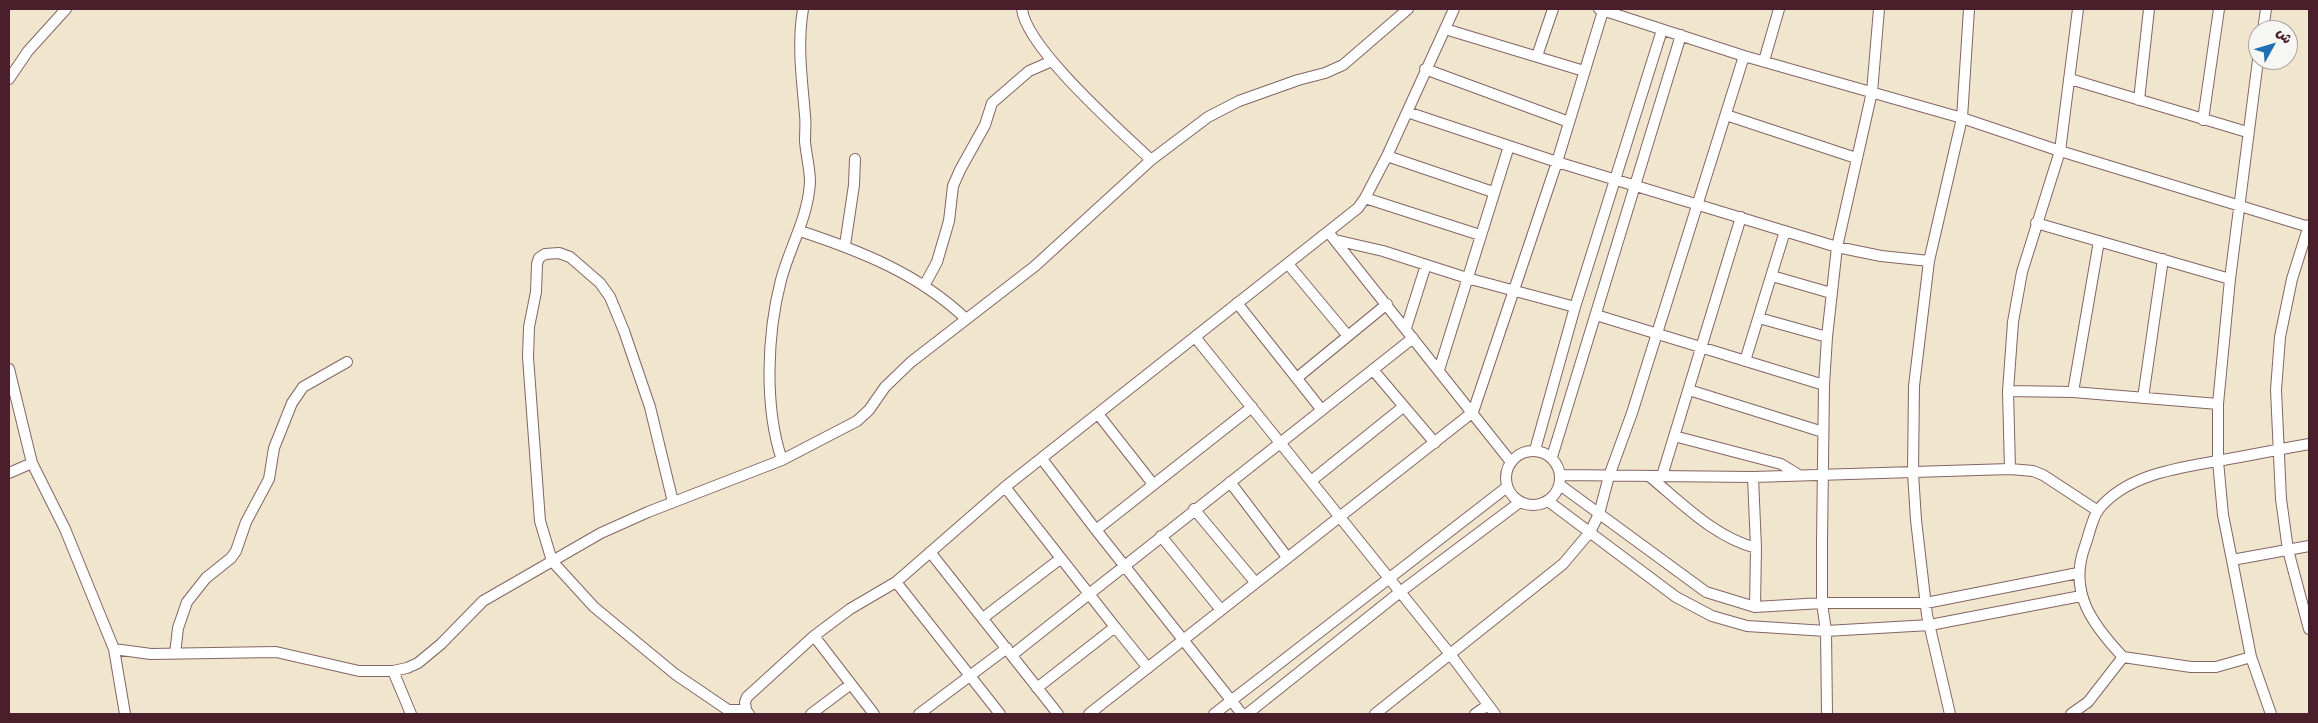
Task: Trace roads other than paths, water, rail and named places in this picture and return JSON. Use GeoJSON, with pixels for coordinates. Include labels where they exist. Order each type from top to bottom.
{"type":"FeatureCollection","features":[{"type":"Feature","properties":{"kind":"street"},"geometry":{"type":"LineString","coordinates":[[9,79],[28,51],[66,9]]}},
{"type":"Feature","properties":{"kind":"street"},"geometry":{"type":"LineString","coordinates":[[782,460],[774,425],[770,362],[781,280],[808,207],[810,181],[800,72],[803,9]]}},
{"type":"Feature","properties":{"kind":"street"},"geometry":{"type":"LineString","coordinates":[[1022,9],[1030,30],[1052,61],[1151,160]]}},
{"type":"Feature","properties":{"kind":"street"},"geometry":{"type":"LineString","coordinates":[[114,649],[130,652],[175,654],[276,652],[359,671],[392,671],[407,668],[418,663],[441,644],[483,600],[618,524],[782,460],[846,428],[863,416],[900,371],[1035,266],[1151,160],[1223,108],[1343,65],[1408,9]]}},
{"type":"Feature","properties":{"kind":"street"},"geometry":{"type":"LineString","coordinates":[[673,502],[650,407],[624,331],[610,297],[600,283],[570,257],[559,253],[545,254],[539,258],[537,264],[536,292],[529,327],[528,357],[540,521],[552,561],[594,607],[674,674],[730,712],[748,712],[745,702],[747,697],[814,636],[850,609],[896,582],[1005,487],[1237,303],[1288,264],[1332,236],[1366,198],[1454,9]]}},
{"type":"Feature","properties":{"kind":"street"},"geometry":{"type":"LineString","coordinates":[[1537,56],[1553,9]]}},
{"type":"Feature","properties":{"kind":"street"},"geometry":{"type":"LineString","coordinates":[[1764,62],[1778,9]]}},
{"type":"Feature","properties":{"kind":"street"},"geometry":{"type":"LineString","coordinates":[[1827,714],[1826,631],[1822,604],[1822,474],[1824,385],[1830,293],[1837,247],[1872,92],[1879,9]]}},
{"type":"Feature","properties":{"kind":"street"},"geometry":{"type":"LineString","coordinates":[[1950,714],[1926,603],[1916,520],[1913,473],[1914,386],[1929,261],[1962,118],[1969,9]]}},
{"type":"Feature","properties":{"kind":"street"},"geometry":{"type":"LineString","coordinates":[[2010,469],[2008,391],[2013,322],[2022,272],[2060,152],[2078,9]]}},
{"type":"Feature","properties":{"kind":"street"},"geometry":{"type":"LineString","coordinates":[[2138,100],[2149,9]]}},
{"type":"Feature","properties":{"kind":"street"},"geometry":{"type":"LineString","coordinates":[[2203,120],[2219,9]]}},
{"type":"Feature","properties":{"kind":"street"},"geometry":{"type":"LineString","coordinates":[[1089,714],[1473,412],[1512,290],[1557,162],[1601,10],[1764,62],[1962,118],[2060,152],[2309,227],[2292,279],[2280,337],[2276,390],[2281,498],[2288,550],[2309,629]]}},
{"type":"Feature","properties":{"kind":"street"},"geometry":{"type":"LineString","coordinates":[[1444,29],[1584,71]]}},
{"type":"Feature","properties":{"kind":"street"},"geometry":{"type":"LineString","coordinates":[[1534,450],[1575,307],[1662,30]]}},
{"type":"Feature","properties":{"kind":"street"},"geometry":{"type":"LineString","coordinates":[[1552,457],[1681,35]]}},
{"type":"Feature","properties":{"kind":"street"},"geometry":{"type":"LineString","coordinates":[[1375,714],[1563,564],[1590,532],[1599,514],[1609,476],[1632,413],[1744,56]]}},
{"type":"Feature","properties":{"kind":"street"},"geometry":{"type":"LineString","coordinates":[[924,286],[937,262],[949,221],[953,186],[985,125],[992,103],[1029,71],[1052,61]]}},
{"type":"Feature","properties":{"kind":"street"},"geometry":{"type":"LineString","coordinates":[[1425,69],[1569,122]]}},
{"type":"Feature","properties":{"kind":"street"},"geometry":{"type":"LineString","coordinates":[[2256,70],[2247,132],[2240,206],[2230,279],[2218,404],[2218,461],[2222,515],[2251,657],[2271,714]]}},
{"type":"Feature","properties":{"kind":"street"},"geometry":{"type":"LineString","coordinates":[[2070,79],[2247,132]]}},
{"type":"Feature","properties":{"kind":"street"},"geometry":{"type":"LineString","coordinates":[[1407,112],[1557,162],[1837,247],[1880,256],[1929,261]]}},
{"type":"Feature","properties":{"kind":"street"},"geometry":{"type":"LineString","coordinates":[[1726,115],[1856,158]]}},
{"type":"Feature","properties":{"kind":"street"},"geometry":{"type":"LineString","coordinates":[[1439,370],[1493,192],[1509,146]]}},
{"type":"Feature","properties":{"kind":"street"},"geometry":{"type":"LineString","coordinates":[[1387,156],[1493,192]]}},
{"type":"Feature","properties":{"kind":"street"},"geometry":{"type":"LineString","coordinates":[[845,245],[854,185],[855,159]]}},
{"type":"Feature","properties":{"kind":"street"},"geometry":{"type":"LineString","coordinates":[[1366,198],[1480,235]]}},
{"type":"Feature","properties":{"kind":"street"},"geometry":{"type":"LineString","coordinates":[[1662,476],[1742,218]]}},
{"type":"Feature","properties":{"kind":"street"},"geometry":{"type":"LineString","coordinates":[[2036,223],[2230,279]]}},
{"type":"Feature","properties":{"kind":"street"},"geometry":{"type":"LineString","coordinates":[[800,231],[845,245],[889,264],[924,286],[966,319]]}},
{"type":"Feature","properties":{"kind":"street"},"geometry":{"type":"LineString","coordinates":[[1745,361],[1785,231]]}},
{"type":"Feature","properties":{"kind":"street"},"geometry":{"type":"LineString","coordinates":[[1332,236],[1467,278],[1575,307]]}},
{"type":"Feature","properties":{"kind":"street"},"geometry":{"type":"LineString","coordinates":[[1332,236],[1511,462]]}},
{"type":"Feature","properties":{"kind":"street"},"geometry":{"type":"LineString","coordinates":[[2073,392],[2100,241]]}},
{"type":"Feature","properties":{"kind":"street"},"geometry":{"type":"LineString","coordinates":[[2143,398],[2163,259]]}},
{"type":"Feature","properties":{"kind":"street"},"geometry":{"type":"LineString","coordinates":[[1288,264],[1348,336]]}},
{"type":"Feature","properties":{"kind":"street"},"geometry":{"type":"LineString","coordinates":[[1406,328],[1426,265]]}},
{"type":"Feature","properties":{"kind":"street"},"geometry":{"type":"LineString","coordinates":[[1772,276],[1830,293]]}},
{"type":"Feature","properties":{"kind":"street"},"geometry":{"type":"LineString","coordinates":[[1237,303],[1298,377],[1321,409]]}},
{"type":"Feature","properties":{"kind":"street"},"geometry":{"type":"LineString","coordinates":[[1298,377],[1387,304]]}},
{"type":"Feature","properties":{"kind":"street"},"geometry":{"type":"LineString","coordinates":[[1596,315],[1658,332],[1702,349],[1824,385]]}},
{"type":"Feature","properties":{"kind":"street"},"geometry":{"type":"LineString","coordinates":[[1758,318],[1827,337]]}},
{"type":"Feature","properties":{"kind":"street"},"geometry":{"type":"LineString","coordinates":[[1195,337],[1282,442],[1450,654],[1495,714]]}},
{"type":"Feature","properties":{"kind":"street"},"geometry":{"type":"LineString","coordinates":[[919,714],[1088,593],[1413,338]]}},
{"type":"Feature","properties":{"kind":"street"},"geometry":{"type":"LineString","coordinates":[[175,654],[178,628],[188,602],[206,578],[231,558],[236,551],[246,522],[269,478],[274,448],[292,402],[303,387],[347,362]]}},
{"type":"Feature","properties":{"kind":"street"},"geometry":{"type":"LineString","coordinates":[[9,369],[32,463],[65,529],[114,649],[125,714]]}},
{"type":"Feature","properties":{"kind":"street"},"geometry":{"type":"LineString","coordinates":[[1372,370],[1435,443]]}},
{"type":"Feature","properties":{"kind":"street"},"geometry":{"type":"LineString","coordinates":[[1689,390],[1823,432]]}},
{"type":"Feature","properties":{"kind":"street"},"geometry":{"type":"LineString","coordinates":[[2008,391],[2073,392],[2218,404]]}},
{"type":"Feature","properties":{"kind":"street"},"geometry":{"type":"LineString","coordinates":[[1096,530],[1252,407]]}},
{"type":"Feature","properties":{"kind":"street"},"geometry":{"type":"LineString","coordinates":[[1311,481],[1403,407]]}},
{"type":"Feature","properties":{"kind":"street"},"geometry":{"type":"LineString","coordinates":[[1098,414],[1153,484]]}},
{"type":"Feature","properties":{"kind":"street"},"geometry":{"type":"LineString","coordinates":[[1674,436],[1781,464],[1799,475]]}},
{"type":"Feature","properties":{"kind":"street"},"geometry":{"type":"LineString","coordinates":[[2251,657],[2216,667],[2191,667],[2123,657],[2101,633],[2081,596],[2078,573],[2079,562],[2098,511],[2122,489],[2142,479],[2188,465],[2309,444]]}},
{"type":"Feature","properties":{"kind":"street"},"geometry":{"type":"LineString","coordinates":[[1534,450],[1552,457],[1558,466],[1560,480],[1548,501],[1540,505],[1529,505],[1520,502],[1512,496],[1507,487],[1506,474],[1511,462],[1519,454],[1534,450]]}},
{"type":"Feature","properties":{"kind":"street"},"geometry":{"type":"LineString","coordinates":[[1042,459],[1123,565],[1242,714]]}},
{"type":"Feature","properties":{"kind":"street"},"geometry":{"type":"LineString","coordinates":[[9,473],[32,463]]}},
{"type":"Feature","properties":{"kind":"street"},"geometry":{"type":"LineString","coordinates":[[1560,480],[1609,476],[1753,477],[2010,469],[2033,471],[2043,475],[2098,511]]}},
{"type":"Feature","properties":{"kind":"street"},"geometry":{"type":"LineString","coordinates":[[1649,476],[1682,504],[1731,540],[1756,548]]}},
{"type":"Feature","properties":{"kind":"street"},"geometry":{"type":"LineString","coordinates":[[1753,477],[1756,548],[1755,607]]}},
{"type":"Feature","properties":{"kind":"street"},"geometry":{"type":"LineString","coordinates":[[1560,480],[1599,514],[1706,592],[1755,607],[1926,603],[2078,573]]}},
{"type":"Feature","properties":{"kind":"street"},"geometry":{"type":"LineString","coordinates":[[1230,482],[1287,557]]}},
{"type":"Feature","properties":{"kind":"street"},"geometry":{"type":"LineString","coordinates":[[1005,487],[1148,668]]}},
{"type":"Feature","properties":{"kind":"street"},"geometry":{"type":"LineString","coordinates":[[1214,714],[1388,577],[1507,487]]}},
{"type":"Feature","properties":{"kind":"street"},"geometry":{"type":"LineString","coordinates":[[1548,501],[1676,597],[1712,616],[1747,626],[1826,631],[1930,625],[2081,596]]}},
{"type":"Feature","properties":{"kind":"street"},"geometry":{"type":"LineString","coordinates":[[1247,714],[1400,592],[1520,502]]}},
{"type":"Feature","properties":{"kind":"street"},"geometry":{"type":"LineString","coordinates":[[1194,509],[1255,582]]}},
{"type":"Feature","properties":{"kind":"street"},"geometry":{"type":"LineString","coordinates":[[1161,536],[1221,610]]}},
{"type":"Feature","properties":{"kind":"street"},"geometry":{"type":"LineString","coordinates":[[2232,560],[2309,546]]}},
{"type":"Feature","properties":{"kind":"street"},"geometry":{"type":"LineString","coordinates":[[930,552],[1058,714]]}},
{"type":"Feature","properties":{"kind":"street"},"geometry":{"type":"LineString","coordinates":[[983,618],[1060,559]]}},
{"type":"Feature","properties":{"kind":"street"},"geometry":{"type":"LineString","coordinates":[[896,582],[971,676],[997,713]]}},
{"type":"Feature","properties":{"kind":"street"},"geometry":{"type":"LineString","coordinates":[[1037,688],[1115,627]]}},
{"type":"Feature","properties":{"kind":"street"},"geometry":{"type":"LineString","coordinates":[[814,636],[874,714]]}},
{"type":"Feature","properties":{"kind":"street"},"geometry":{"type":"LineString","coordinates":[[2071,714],[2088,702],[2123,657]]}},
{"type":"Feature","properties":{"kind":"street"},"geometry":{"type":"LineString","coordinates":[[392,671],[411,714]]}},
{"type":"Feature","properties":{"kind":"street"},"geometry":{"type":"LineString","coordinates":[[811,714],[851,684]]}},
{"type":"Feature","properties":{"kind":"street"},"geometry":{"type":"LineString","coordinates":[[1475,714],[1488,705]]}}]}
